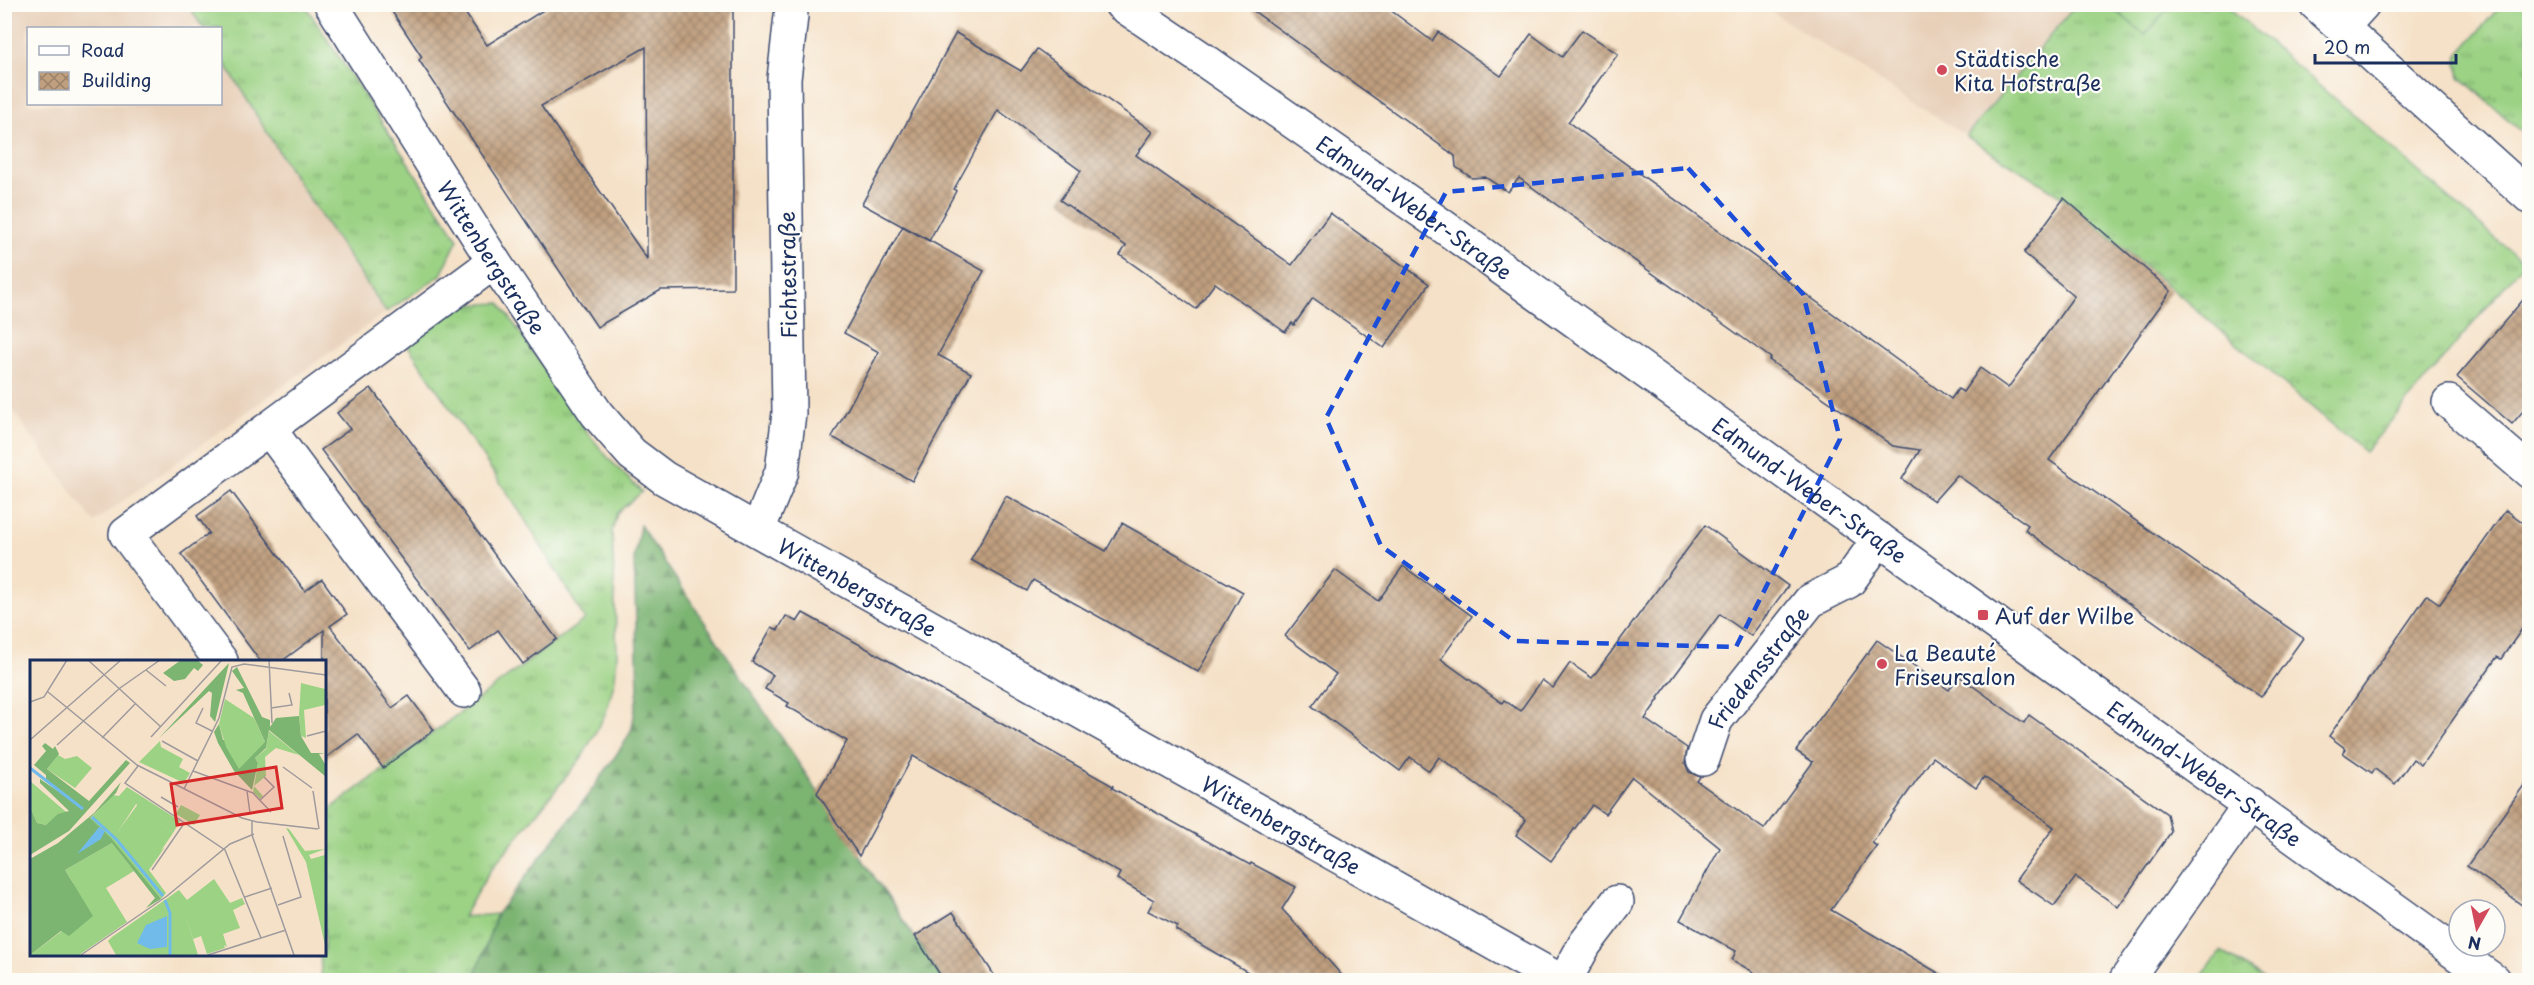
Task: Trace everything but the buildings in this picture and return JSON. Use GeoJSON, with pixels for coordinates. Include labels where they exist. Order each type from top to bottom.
{"type":"FeatureCollection","features":[{"type":"Feature","properties":{"kind":"street","name":"Wittenbergstraße"},"geometry":{"type":"LineString","coordinates":[[331,4],[494,261],[597,414],[632,454],[664,478],[1559,981]]}},
{"type":"Feature","properties":{"kind":"street","name":"Edmund-Weber-Straße"},"geometry":{"type":"LineString","coordinates":[[1121,4],[1449,231],[2250,804],[2493,981]]}},
{"type":"Feature","properties":{"kind":"street"},"geometry":{"type":"LineString","coordinates":[[2316,4],[2353,16],[2529,197]]}},
{"type":"Feature","properties":{"kind":"street","name":"Fichtestraße"},"geometry":{"type":"LineString","coordinates":[[758,530],[783,471],[789,413],[784,79],[791,16]]}},
{"type":"Feature","properties":{"kind":"street"},"geometry":{"type":"LineString","coordinates":[[220,660],[126,534],[494,261]]}},
{"type":"Feature","properties":{"kind":"street"},"geometry":{"type":"LineString","coordinates":[[2449,402],[2529,472]]}},
{"type":"Feature","properties":{"kind":"street"},"geometry":{"type":"LineString","coordinates":[[269,429],[464,691]]}},
{"type":"Feature","properties":{"kind":"street","name":"Friedensstraße"},"geometry":{"type":"LineString","coordinates":[[1702,759],[1716,720],[1810,601],[1849,581],[1879,539]]}},
{"type":"Feature","properties":{"kind":"street"},"geometry":{"type":"LineString","coordinates":[[2126,981],[2250,804]]}},
{"type":"Feature","properties":{"kind":"street"},"geometry":{"type":"LineString","coordinates":[[1565,981],[1585,944],[1617,902]]}},
{"type":"Feature","properties":{"kind":"highlighted area"},"geometry":{"type":"Polygon","coordinates":[[[1688,168],[1803,294],[1840,439],[1736,647],[1514,641],[1381,546],[1326,418],[1446,192],[1688,168]]]}},
{"type":"Feature","properties":{"kind":"shaded area"},"geometry":{"type":"Polygon","coordinates":[[[4,5],[188,5],[202,27],[27,27],[27,105],[222,105],[222,59],[290,170],[386,312],[94,522],[5,400],[4,5]]]}},
{"type":"Feature","properties":{"kind":"shaded area","name":"Städtische Kita Hofstraße"},"geometry":{"type":"Polygon","coordinates":[[[1761,5],[2076,5],[1966,136],[1761,5]]]}},
{"type":"Feature","properties":{"kind":"green space"},"geometry":{"type":"Polygon","coordinates":[[[188,5],[305,5],[458,239],[441,275],[386,312],[290,170],[222,59],[222,27],[202,27],[188,5]]]}},
{"type":"Feature","properties":{"kind":"green space"},"geometry":{"type":"Polygon","coordinates":[[[2076,5],[2226,5],[2524,263],[2365,452],[2064,198],[1966,136],[2076,5]]]}},
{"type":"Feature","properties":{"kind":"green space"},"geometry":{"type":"Polygon","coordinates":[[[2109,5],[2171,5],[2145,35],[2109,5]]]}},
{"type":"Feature","properties":{"kind":"green space"},"geometry":{"type":"Polygon","coordinates":[[[2501,5],[2529,5],[2529,138],[2460,77],[2457,64],[2458,55],[2501,5]]]}},
{"type":"Feature","properties":{"kind":"green space"},"geometry":{"type":"Polygon","coordinates":[[[500,303],[587,432],[610,460],[642,492],[617,513],[612,531],[617,654],[615,679],[606,713],[582,757],[489,872],[463,917],[497,914],[474,980],[322,980],[320,955],[326,955],[326,813],[585,619],[524,518],[406,343],[462,305],[500,303]]]}},
{"type":"Feature","properties":{"kind":"green space"},"geometry":{"type":"Polygon","coordinates":[[[640,525],[943,980],[474,980],[497,914],[594,787],[632,728],[638,689],[634,559],[640,525]]]}},
{"type":"Feature","properties":{"kind":"green space"},"geometry":{"type":"Polygon","coordinates":[[[2221,951],[2266,980],[2199,980],[2221,951]]]}},
{"type":"Feature","properties":{"kind":"place","name":"Städtische Kita Hofstraße"},"geometry":{"type":"Point","coordinates":[1942,70]}},
{"type":"Feature","properties":{"kind":"place","name":"Auf der Wilbe"},"geometry":{"type":"Point","coordinates":[1983,615]}},
{"type":"Feature","properties":{"kind":"place","name":"La Beauté Friseursalon"},"geometry":{"type":"Point","coordinates":[1882,664]}}]}
